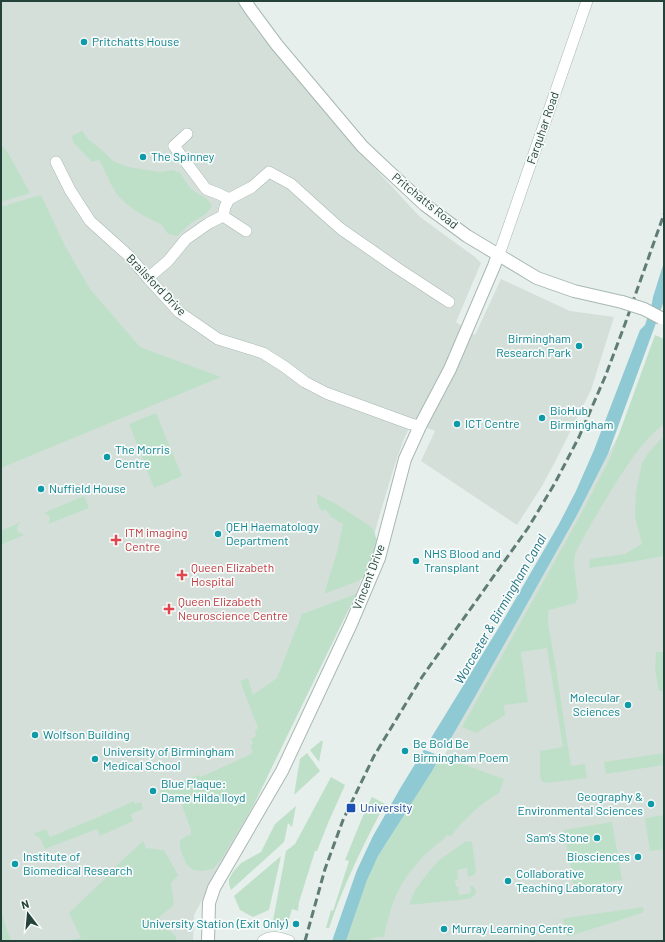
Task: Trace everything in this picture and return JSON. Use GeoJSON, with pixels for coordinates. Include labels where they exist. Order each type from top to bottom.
{"type":"FeatureCollection","features":[{"type":"Feature","properties":{"kind":"street","name":"Pritchatts Road"},"geometry":{"type":"LineString","coordinates":[[246,1],[251,10],[278,45],[362,146],[425,205],[467,236],[537,278],[574,291],[622,302],[644,309],[663,319]]}},
{"type":"Feature","properties":{"kind":"street","name":"Farquhar Road"},"geometry":{"type":"LineString","coordinates":[[498,255],[587,1]]}},
{"type":"Feature","properties":{"kind":"street"},"geometry":{"type":"LineString","coordinates":[[188,134],[174,146],[206,189],[229,199]]}},
{"type":"Feature","properties":{"kind":"street","name":"Brailsford Drive"},"geometry":{"type":"LineString","coordinates":[[56,162],[70,190],[90,221],[129,256],[179,312],[218,339],[263,353],[285,366],[305,382],[326,393],[420,426]]}},
{"type":"Feature","properties":{"kind":"street"},"geometry":{"type":"LineString","coordinates":[[223,216],[229,199],[252,187],[269,172],[291,184],[341,229],[449,302]]}},
{"type":"Feature","properties":{"kind":"street"},"geometry":{"type":"LineString","coordinates":[[148,278],[168,261],[186,240],[209,223],[223,216]]}},
{"type":"Feature","properties":{"kind":"street"},"geometry":{"type":"LineString","coordinates":[[223,216],[246,231]]}},
{"type":"Feature","properties":{"kind":"street","name":"Vincent Drive"},"geometry":{"type":"LineString","coordinates":[[208,941],[210,903],[214,888],[282,771],[351,624],[379,558],[405,459],[420,426],[450,369],[498,255]]}},
{"type":"Feature","properties":{"kind":"street"},"geometry":{"type":"LineString","coordinates":[[263,941],[270,937],[278,937],[289,941]]}},
{"type":"Feature","properties":{"kind":"shaded area"},"geometry":{"type":"Polygon","coordinates":[[[1,1],[237,1],[259,33],[358,150],[420,217],[481,263],[456,322],[475,335],[501,279],[570,311],[614,317],[591,390],[542,486],[517,525],[421,461],[435,431],[412,422],[403,441],[394,467],[369,557],[356,594],[253,806],[194,915],[193,941],[1,941],[1,1]]]}},
{"type":"Feature","properties":{"kind":"shaded area"},"geometry":{"type":"Polygon","coordinates":[[[664,351],[664,941],[346,941],[378,856],[432,771],[472,702],[577,515],[608,454],[654,374],[664,351]]]}},
{"type":"Feature","properties":{"kind":"green space"},"geometry":{"type":"Polygon","coordinates":[[[82,131],[88,139],[113,161],[128,167],[160,172],[173,170],[180,173],[191,189],[207,199],[212,206],[206,214],[191,223],[177,236],[167,233],[160,224],[137,211],[121,199],[112,186],[99,160],[92,162],[73,142],[72,136],[82,131]]]}},
{"type":"Feature","properties":{"kind":"green space"},"geometry":{"type":"Polygon","coordinates":[[[1,147],[3,147],[8,153],[30,193],[1,202],[1,147]]]}},
{"type":"Feature","properties":{"kind":"green space"},"geometry":{"type":"Polygon","coordinates":[[[41,195],[65,246],[90,289],[140,347],[221,377],[1,468],[1,207],[41,195]]]}},
{"type":"Feature","properties":{"kind":"green space"},"geometry":{"type":"Polygon","coordinates":[[[655,335],[664,339],[664,424],[657,429],[630,461],[591,524],[575,554],[574,565],[578,599],[575,603],[549,610],[548,613],[548,625],[557,672],[571,766],[585,764],[587,778],[546,783],[541,781],[540,751],[563,747],[547,648],[521,652],[528,702],[504,705],[505,715],[476,733],[462,727],[580,516],[611,456],[655,335]]]}},
{"type":"Feature","properties":{"kind":"green space"},"geometry":{"type":"Polygon","coordinates":[[[156,413],[182,476],[154,488],[129,424],[156,413]]]}},
{"type":"Feature","properties":{"kind":"green space"},"geometry":{"type":"Polygon","coordinates":[[[664,436],[664,556],[589,568],[590,559],[625,554],[642,544],[635,517],[636,492],[642,463],[648,453],[664,436]]]}},
{"type":"Feature","properties":{"kind":"green space"},"geometry":{"type":"Polygon","coordinates":[[[317,494],[336,504],[367,524],[373,529],[378,543],[370,568],[365,576],[358,581],[324,594],[337,552],[343,524],[331,517],[326,510],[321,511],[317,502],[317,494]]]}},
{"type":"Feature","properties":{"kind":"green space"},"geometry":{"type":"Polygon","coordinates":[[[84,496],[89,508],[46,525],[49,523],[50,517],[45,513],[41,514],[84,496]]]}},
{"type":"Feature","properties":{"kind":"green space"},"geometry":{"type":"Polygon","coordinates":[[[21,522],[18,525],[17,531],[22,534],[26,534],[1,545],[1,531],[21,522]]]}},
{"type":"Feature","properties":{"kind":"green space"},"geometry":{"type":"Polygon","coordinates":[[[356,594],[253,806],[222,858],[213,869],[203,871],[193,870],[186,864],[180,848],[180,840],[191,834],[191,830],[178,795],[162,801],[160,791],[198,775],[201,777],[253,752],[250,745],[253,744],[251,739],[256,736],[255,731],[258,728],[240,681],[248,678],[253,695],[277,678],[302,614],[356,594]]]}},
{"type":"Feature","properties":{"kind":"green space"},"geometry":{"type":"Polygon","coordinates":[[[656,652],[664,652],[664,691],[659,691],[655,669],[656,652]]]}},
{"type":"Feature","properties":{"kind":"green space"},"geometry":{"type":"Polygon","coordinates":[[[323,741],[319,762],[310,750],[323,741]]]}},
{"type":"Feature","properties":{"kind":"green space"},"geometry":{"type":"Polygon","coordinates":[[[307,753],[320,771],[294,795],[300,759],[307,753]]]}},
{"type":"Feature","properties":{"kind":"green space"},"geometry":{"type":"Polygon","coordinates":[[[664,753],[664,765],[606,774],[604,762],[664,753]]]}},
{"type":"Feature","properties":{"kind":"green space"},"geometry":{"type":"Polygon","coordinates":[[[441,756],[504,779],[499,793],[473,812],[451,836],[447,835],[414,867],[401,885],[397,894],[384,937],[374,938],[369,941],[346,941],[367,879],[378,856],[441,756]]]}},
{"type":"Feature","properties":{"kind":"green space"},"geometry":{"type":"Polygon","coordinates":[[[331,777],[345,785],[317,851],[315,851],[299,902],[298,911],[292,909],[286,929],[272,926],[286,851],[295,844],[331,777]]]}},
{"type":"Feature","properties":{"kind":"green space"},"geometry":{"type":"Polygon","coordinates":[[[372,797],[385,804],[354,865],[329,928],[326,928],[349,861],[345,860],[372,797]]]}},
{"type":"Feature","properties":{"kind":"green space"},"geometry":{"type":"Polygon","coordinates":[[[134,801],[135,804],[141,802],[143,809],[131,814],[133,821],[100,836],[97,829],[45,849],[40,838],[33,834],[46,829],[50,837],[134,801]]]}},
{"type":"Feature","properties":{"kind":"green space"},"geometry":{"type":"Polygon","coordinates":[[[296,806],[292,827],[288,823],[284,842],[231,890],[229,879],[233,872],[241,863],[261,852],[275,824],[296,806]]]}},
{"type":"Feature","properties":{"kind":"green space"},"geometry":{"type":"Polygon","coordinates":[[[664,815],[664,849],[650,851],[645,818],[664,815]]]}},
{"type":"Feature","properties":{"kind":"green space"},"geometry":{"type":"Polygon","coordinates":[[[612,822],[622,880],[574,888],[564,830],[612,822]]]}},
{"type":"Feature","properties":{"kind":"green space"},"geometry":{"type":"Polygon","coordinates":[[[143,841],[146,848],[164,850],[178,875],[171,883],[174,905],[159,917],[164,926],[176,936],[176,941],[65,941],[81,938],[69,913],[143,841]]]}},
{"type":"Feature","properties":{"kind":"green space"},"geometry":{"type":"Polygon","coordinates":[[[466,841],[472,842],[476,871],[474,875],[468,877],[467,868],[457,870],[458,879],[455,880],[456,887],[458,887],[459,895],[471,893],[470,886],[473,886],[476,890],[474,896],[468,899],[409,905],[415,890],[438,861],[466,841]]]}},
{"type":"Feature","properties":{"kind":"green space"},"geometry":{"type":"Polygon","coordinates":[[[281,856],[269,910],[253,917],[240,910],[234,896],[281,856]]]}},
{"type":"Feature","properties":{"kind":"green space"},"geometry":{"type":"Polygon","coordinates":[[[643,907],[644,911],[642,913],[567,937],[563,919],[552,920],[643,907]]]}},
{"type":"Feature","properties":{"kind":"green space"},"geometry":{"type":"Polygon","coordinates":[[[1,912],[11,941],[1,941],[1,912]]]}},
{"type":"Feature","properties":{"kind":"water"},"geometry":{"type":"Polygon","coordinates":[[[664,262],[664,301],[608,454],[577,515],[472,702],[432,771],[378,856],[367,880],[346,941],[332,941],[357,870],[373,836],[401,787],[501,624],[559,524],[576,491],[594,450],[640,330],[645,325],[664,262]]]}},
{"type":"Feature","properties":{"kind":"pier"},"geometry":{"type":"Polygon","coordinates":[[[428,739],[449,747],[443,757],[422,749],[428,739]]]}},
{"type":"Feature","properties":{"kind":"railway"},"geometry":{"type":"LineString","coordinates":[[305,941],[325,869],[343,820],[374,756],[422,677],[528,528],[555,483],[579,437],[605,377],[664,214]]}},
{"type":"Feature","properties":{"kind":"place","name":"Pritchatts House"},"geometry":{"type":"Point","coordinates":[84,42]}},
{"type":"Feature","properties":{"kind":"place","name":"The Spinney"},"geometry":{"type":"Point","coordinates":[143,157]}},
{"type":"Feature","properties":{"kind":"place","name":"Birmingham Research Park"},"geometry":{"type":"Point","coordinates":[579,346]}},
{"type":"Feature","properties":{"kind":"place","name":"BioHub Birmingham"},"geometry":{"type":"Point","coordinates":[542,418]}},
{"type":"Feature","properties":{"kind":"place","name":"ICT Centre"},"geometry":{"type":"Point","coordinates":[457,424]}},
{"type":"Feature","properties":{"kind":"place","name":"The Morris Centre"},"geometry":{"type":"Point","coordinates":[107,457]}},
{"type":"Feature","properties":{"kind":"place","name":"Nuffield House"},"geometry":{"type":"Point","coordinates":[41,489]}},
{"type":"Feature","properties":{"kind":"place","name":"QEH Haematology Department"},"geometry":{"type":"Point","coordinates":[218,534]}},
{"type":"Feature","properties":{"kind":"place","name":"ITM imaging Centre"},"geometry":{"type":"Point","coordinates":[116,540]}},
{"type":"Feature","properties":{"kind":"place","name":"NHS Blood and Transplant"},"geometry":{"type":"Point","coordinates":[416,561]}},
{"type":"Feature","properties":{"kind":"place","name":"Queen Elizabeth Hospital"},"geometry":{"type":"Point","coordinates":[182,575]}},
{"type":"Feature","properties":{"kind":"place","name":"Queen Elizabeth Neuroscience Centre"},"geometry":{"type":"Point","coordinates":[169,609]}},
{"type":"Feature","properties":{"kind":"place","name":"Molecular Sciences"},"geometry":{"type":"Point","coordinates":[628,705]}},
{"type":"Feature","properties":{"kind":"place","name":"Wolfson Building"},"geometry":{"type":"Point","coordinates":[35,735]}},
{"type":"Feature","properties":{"kind":"place","name":"Be Bold Be Birmingham Poem"},"geometry":{"type":"Point","coordinates":[405,751]}},
{"type":"Feature","properties":{"kind":"place","name":"University of Birmingham Medical School"},"geometry":{"type":"Point","coordinates":[95,759]}},
{"type":"Feature","properties":{"kind":"place","name":"Blue Plaque: Dame Hilda lloyd"},"geometry":{"type":"Point","coordinates":[153,791]}},
{"type":"Feature","properties":{"kind":"place","name":"Geography & Environmental Sciences"},"geometry":{"type":"Point","coordinates":[651,804]}},
{"type":"Feature","properties":{"kind":"place","name":"University"},"geometry":{"type":"Point","coordinates":[351,808]}},
{"type":"Feature","properties":{"kind":"place","name":"Sam's Stone"},"geometry":{"type":"Point","coordinates":[597,838]}},
{"type":"Feature","properties":{"kind":"place","name":"Biosciences"},"geometry":{"type":"Point","coordinates":[638,857]}},
{"type":"Feature","properties":{"kind":"place","name":"Institute of Biomedical Research"},"geometry":{"type":"Point","coordinates":[15,864]}},
{"type":"Feature","properties":{"kind":"place","name":"Collaborative Teaching Laboratory"},"geometry":{"type":"Point","coordinates":[508,881]}},
{"type":"Feature","properties":{"kind":"place","name":"University Station (Exit Only)"},"geometry":{"type":"Point","coordinates":[296,924]}},
{"type":"Feature","properties":{"kind":"place","name":"Murray Learning Centre"},"geometry":{"type":"Point","coordinates":[444,929]}},
{"type":"Feature","properties":{"kind":"water label","name":"Worcester & Birmingham Canal"},"geometry":{"type":"Point","coordinates":[500,609]}}]}
